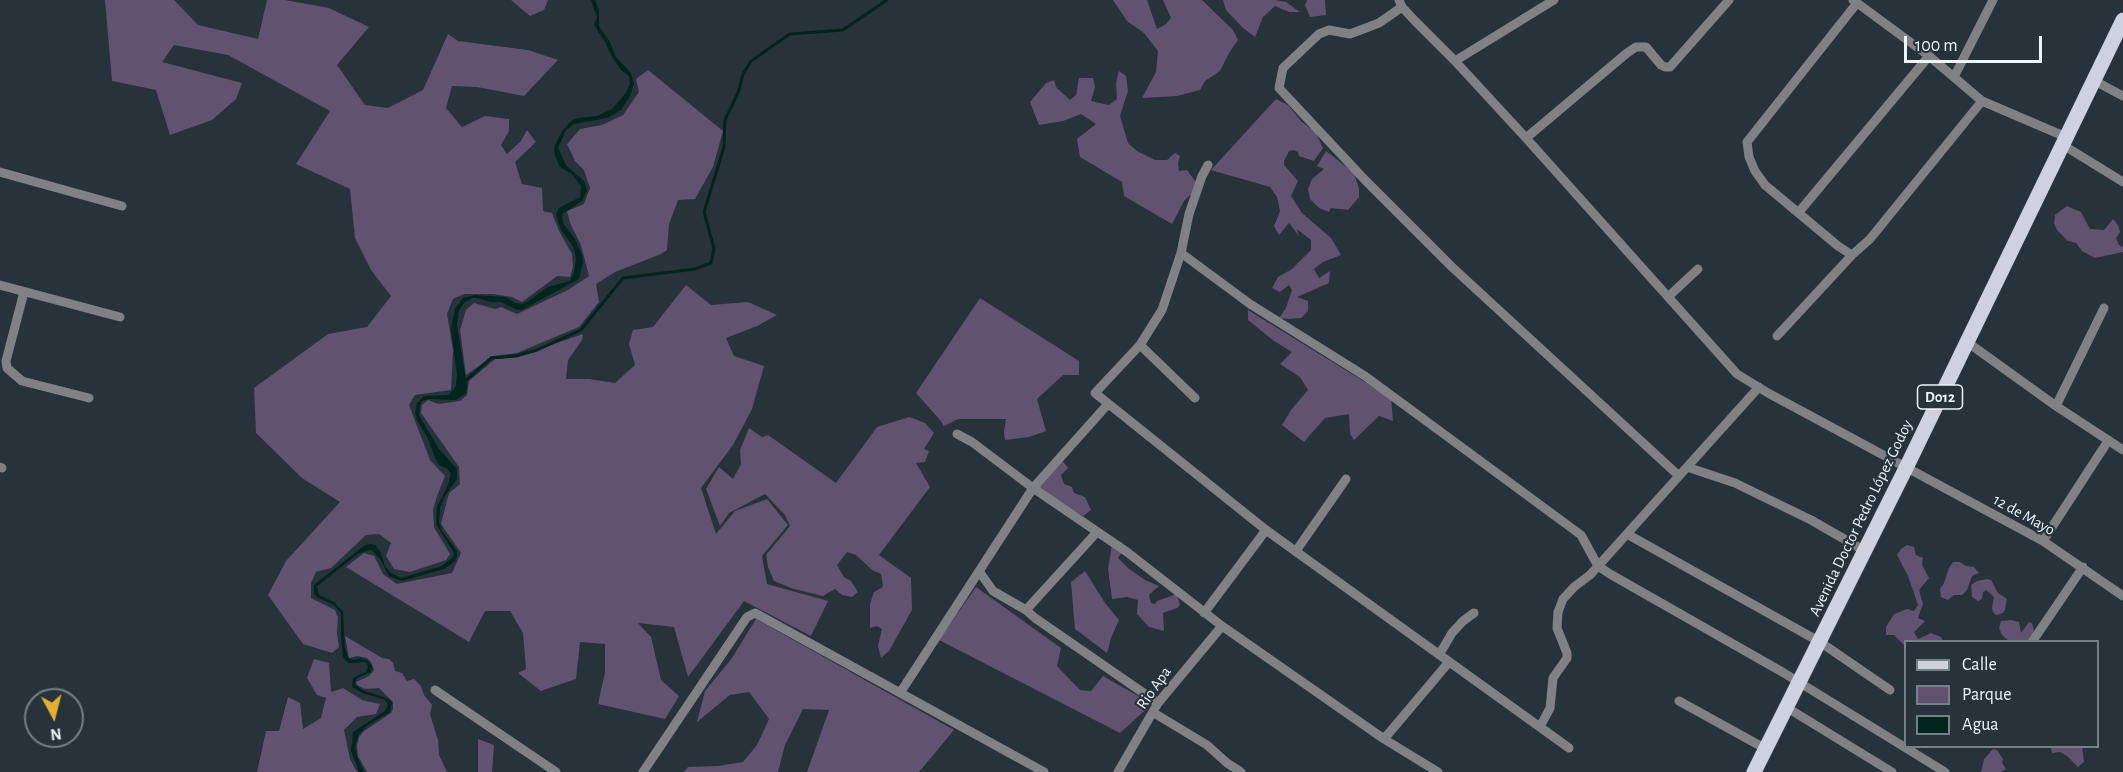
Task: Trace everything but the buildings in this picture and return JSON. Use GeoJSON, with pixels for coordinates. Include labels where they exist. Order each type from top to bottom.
{"type":"FeatureCollection","features":[{"type":"Feature","properties":{"kind":"main road","name":"Avenida Doctor Pedro López Godoy"},"geometry":{"type":"LineString","coordinates":[[1754,772],[1906,468],[2123,20]]}},
{"type":"Feature","properties":{"kind":"street"},"geometry":{"type":"LineString","coordinates":[[1455,61],[1554,0]]}},
{"type":"Feature","properties":{"kind":"street"},"geometry":{"type":"LineString","coordinates":[[1526,138],[1636,47],[1646,47],[1661,65],[1670,67],[1729,0]]}},
{"type":"Feature","properties":{"kind":"street"},"geometry":{"type":"LineString","coordinates":[[1954,77],[1993,0]]}},
{"type":"Feature","properties":{"kind":"street"},"geometry":{"type":"LineString","coordinates":[[1400,3],[1379,23],[1350,34],[1329,30],[1319,34],[1283,68],[1279,88],[1365,180],[1452,267],[1679,476]]}},
{"type":"Feature","properties":{"kind":"street","name":"12 de Mayo"},"geometry":{"type":"LineString","coordinates":[[1400,3],[1526,138],[1737,374],[2043,541],[2123,596]]}},
{"type":"Feature","properties":{"kind":"street"},"geometry":{"type":"LineString","coordinates":[[1852,255],[1765,185],[1752,164],[1747,142],[1862,3],[1982,101],[2065,141],[2123,182]]}},
{"type":"Feature","properties":{"kind":"street"},"geometry":{"type":"LineString","coordinates":[[1799,212],[1929,56]]}},
{"type":"Feature","properties":{"kind":"street"},"geometry":{"type":"LineString","coordinates":[[2093,80],[2123,96]]}},
{"type":"Feature","properties":{"kind":"street"},"geometry":{"type":"LineString","coordinates":[[1777,336],[1852,255],[1870,239],[1982,101]]}},
{"type":"Feature","properties":{"kind":"street"},"geometry":{"type":"LineString","coordinates":[[1208,165],[1189,214],[1181,253],[1162,310],[1140,345],[1095,393],[1266,530],[1569,748]]}},
{"type":"Feature","properties":{"kind":"street"},"geometry":{"type":"LineString","coordinates":[[0,172],[122,206]]}},
{"type":"Feature","properties":{"kind":"street"},"geometry":{"type":"LineString","coordinates":[[1181,253],[1250,304],[1365,376],[1581,535],[1598,566],[1632,588],[1800,683],[1904,747]]}},
{"type":"Feature","properties":{"kind":"street"},"geometry":{"type":"LineString","coordinates":[[1669,296],[1698,269]]}},
{"type":"Feature","properties":{"kind":"street"},"geometry":{"type":"LineString","coordinates":[[0,285],[120,317]]}},
{"type":"Feature","properties":{"kind":"street"},"geometry":{"type":"LineString","coordinates":[[24,292],[6,361],[8,368],[22,381],[89,399]]}},
{"type":"Feature","properties":{"kind":"street"},"geometry":{"type":"LineString","coordinates":[[2056,406],[2104,308]]}},
{"type":"Feature","properties":{"kind":"street"},"geometry":{"type":"LineString","coordinates":[[1967,342],[2056,406],[2123,450]]}},
{"type":"Feature","properties":{"kind":"street"},"geometry":{"type":"LineString","coordinates":[[1140,345],[1195,398]]}},
{"type":"Feature","properties":{"kind":"street"},"geometry":{"type":"LineString","coordinates":[[1540,727],[1550,708],[1553,678],[1567,658],[1557,628],[1558,612],[1563,598],[1598,566],[1759,387]]}},
{"type":"Feature","properties":{"kind":"street"},"geometry":{"type":"LineString","coordinates":[[900,693],[1034,488],[1108,404]]}},
{"type":"Feature","properties":{"kind":"street"},"geometry":{"type":"LineString","coordinates":[[957,434],[972,442],[1126,552],[1204,614],[1384,739],[1435,771]]}},
{"type":"Feature","properties":{"kind":"street"},"geometry":{"type":"LineString","coordinates":[[2043,541],[2108,441]]}},
{"type":"Feature","properties":{"kind":"street"},"geometry":{"type":"LineString","coordinates":[[1688,467],[1735,483],[1811,520],[1865,551]]}},
{"type":"Feature","properties":{"kind":"street"},"geometry":{"type":"LineString","coordinates":[[1296,551],[1346,479]]}},
{"type":"Feature","properties":{"kind":"street"},"geometry":{"type":"LineString","coordinates":[[1204,614],[1266,530]]}},
{"type":"Feature","properties":{"kind":"street"},"geometry":{"type":"LineString","coordinates":[[1026,610],[1097,532]]}},
{"type":"Feature","properties":{"kind":"street"},"geometry":{"type":"LineString","coordinates":[[1627,534],[1820,642],[1890,690]]}},
{"type":"Feature","properties":{"kind":"street"},"geometry":{"type":"LineString","coordinates":[[2033,640],[2083,567]]}},
{"type":"Feature","properties":{"kind":"street"},"geometry":{"type":"LineString","coordinates":[[979,571],[993,591],[1026,610],[1158,703]]}},
{"type":"Feature","properties":{"kind":"street"},"geometry":{"type":"LineString","coordinates":[[643,772],[751,614],[755,613],[1044,772]]}},
{"type":"Feature","properties":{"kind":"street"},"geometry":{"type":"LineString","coordinates":[[1438,655],[1452,633],[1474,613]]}},
{"type":"Feature","properties":{"kind":"street","name":"Rio Apa"},"geometry":{"type":"LineString","coordinates":[[1118,772],[1158,703],[1222,626]]}},
{"type":"Feature","properties":{"kind":"street"},"geometry":{"type":"LineString","coordinates":[[1384,739],[1449,662]]}},
{"type":"Feature","properties":{"kind":"street"},"geometry":{"type":"LineString","coordinates":[[435,690],[556,772]]}},
{"type":"Feature","properties":{"kind":"street"},"geometry":{"type":"LineString","coordinates":[[1678,701],[1766,749]]}},
{"type":"Feature","properties":{"kind":"street"},"geometry":{"type":"LineString","coordinates":[[1786,706],[1892,772]]}},
{"type":"Feature","properties":{"kind":"street"},"geometry":{"type":"LineString","coordinates":[[1154,713],[1207,745],[1241,772]]}},
{"type":"Feature","properties":{"kind":"street"},"geometry":{"type":"LineString","coordinates":[[1906,748],[1945,772]]}},
{"type":"Feature","properties":{"kind":"green space"},"geometry":{"type":"Polygon","coordinates":[[[105,0],[174,0],[198,25],[258,39],[267,0],[285,0],[329,8],[369,27],[337,65],[365,105],[388,108],[423,90],[448,34],[458,41],[528,50],[558,60],[524,96],[477,87],[452,86],[446,108],[462,127],[485,116],[509,119],[509,131],[501,145],[507,154],[521,141],[527,130],[536,142],[515,162],[522,184],[542,188],[543,211],[552,213],[572,254],[573,267],[570,277],[557,276],[522,302],[512,297],[493,294],[464,294],[453,299],[447,314],[453,350],[451,390],[415,395],[409,405],[430,460],[445,476],[433,510],[434,527],[450,554],[446,560],[410,572],[394,569],[386,556],[391,543],[379,534],[366,535],[331,568],[316,572],[311,583],[311,598],[335,610],[338,617],[339,647],[332,653],[303,644],[268,595],[286,561],[340,502],[302,478],[256,433],[254,388],[328,334],[367,327],[391,296],[371,270],[355,238],[350,189],[296,164],[330,111],[228,55],[174,45],[162,62],[242,83],[236,99],[212,120],[170,135],[156,90],[112,81],[105,0]]]}},
{"type":"Feature","properties":{"kind":"green space"},"geometry":{"type":"Polygon","coordinates":[[[511,0],[548,0],[544,10],[530,16],[511,0]]]}},
{"type":"Feature","properties":{"kind":"green space"},"geometry":{"type":"Polygon","coordinates":[[[1113,0],[1147,0],[1157,29],[1171,18],[1163,0],[1202,0],[1233,30],[1238,40],[1220,71],[1205,81],[1200,90],[1177,96],[1142,98],[1156,72],[1158,51],[1144,33],[1127,21],[1113,0]]]}},
{"type":"Feature","properties":{"kind":"green space"},"geometry":{"type":"Polygon","coordinates":[[[1223,0],[1276,0],[1286,2],[1300,12],[1289,12],[1275,6],[1263,17],[1255,37],[1226,10],[1223,0]]]}},
{"type":"Feature","properties":{"kind":"green space"},"geometry":{"type":"Polygon","coordinates":[[[1307,0],[1325,0],[1326,15],[1310,17],[1305,5],[1307,0]]]}},
{"type":"Feature","properties":{"kind":"green space"},"geometry":{"type":"Polygon","coordinates":[[[648,70],[723,131],[713,167],[695,199],[678,200],[669,224],[667,250],[615,272],[596,284],[599,302],[579,327],[517,353],[493,356],[466,375],[460,330],[466,310],[474,303],[495,309],[501,307],[517,314],[568,290],[589,276],[581,245],[567,211],[584,204],[590,188],[584,170],[575,161],[567,144],[580,129],[602,125],[623,115],[639,92],[636,79],[648,70]]]}},
{"type":"Feature","properties":{"kind":"green space"},"geometry":{"type":"Polygon","coordinates":[[[1119,71],[1126,76],[1128,91],[1120,116],[1128,143],[1137,151],[1155,160],[1167,160],[1175,153],[1180,156],[1179,171],[1187,170],[1198,185],[1195,195],[1190,195],[1184,201],[1172,224],[1124,196],[1122,182],[1080,157],[1077,139],[1096,124],[1081,114],[1063,121],[1039,125],[1030,102],[1046,83],[1054,80],[1056,87],[1070,100],[1076,95],[1079,78],[1093,78],[1095,87],[1091,101],[1109,105],[1117,99],[1116,83],[1119,71]]]}},
{"type":"Feature","properties":{"kind":"green space"},"geometry":{"type":"Polygon","coordinates":[[[1276,99],[1288,105],[1301,121],[1316,133],[1323,148],[1314,161],[1299,156],[1298,152],[1293,150],[1289,151],[1284,165],[1298,181],[1291,196],[1302,213],[1331,238],[1341,255],[1323,262],[1314,269],[1319,278],[1330,271],[1329,283],[1297,297],[1308,301],[1308,311],[1301,318],[1279,318],[1286,308],[1292,290],[1289,285],[1280,292],[1272,288],[1278,277],[1292,269],[1311,250],[1311,240],[1297,229],[1299,236],[1289,223],[1279,235],[1274,226],[1280,211],[1277,197],[1270,187],[1211,170],[1276,99]]]}},
{"type":"Feature","properties":{"kind":"green space"},"geometry":{"type":"Polygon","coordinates":[[[1326,151],[1354,173],[1359,197],[1348,210],[1331,208],[1329,212],[1319,208],[1310,199],[1308,189],[1312,179],[1324,169],[1317,166],[1326,151]]]}},
{"type":"Feature","properties":{"kind":"green space"},"geometry":{"type":"Polygon","coordinates":[[[2067,206],[2081,212],[2090,229],[2104,230],[2113,219],[2118,225],[2120,232],[2116,238],[2119,245],[2123,247],[2123,252],[2095,258],[2082,251],[2076,243],[2068,241],[2057,230],[2054,223],[2055,215],[2067,206]]]}},
{"type":"Feature","properties":{"kind":"green space"},"geometry":{"type":"Polygon","coordinates":[[[686,285],[711,305],[748,302],[777,315],[757,326],[726,338],[734,356],[764,366],[752,409],[733,445],[701,488],[716,534],[735,511],[767,499],[788,525],[762,556],[767,584],[828,601],[811,636],[744,601],[688,677],[674,627],[638,623],[651,637],[661,680],[679,696],[665,719],[598,704],[605,672],[605,644],[580,642],[576,679],[541,691],[518,673],[526,669],[523,633],[510,611],[485,611],[469,642],[346,567],[364,553],[374,556],[383,574],[397,584],[452,573],[461,553],[441,524],[449,493],[460,484],[459,467],[421,413],[422,405],[428,400],[438,404],[460,401],[467,395],[469,381],[495,359],[516,357],[583,334],[582,340],[568,360],[566,379],[589,379],[615,383],[635,365],[629,344],[633,330],[653,327],[686,285]]]}},
{"type":"Feature","properties":{"kind":"green space"},"geometry":{"type":"Polygon","coordinates":[[[980,298],[1079,361],[1079,375],[1063,375],[1037,399],[1046,431],[1029,437],[1005,440],[1006,419],[958,419],[944,426],[916,393],[980,298]]]}},
{"type":"Feature","properties":{"kind":"green space"},"geometry":{"type":"Polygon","coordinates":[[[1248,310],[1391,398],[1393,421],[1379,416],[1354,440],[1350,434],[1349,414],[1325,418],[1304,442],[1282,425],[1308,390],[1300,377],[1280,364],[1292,352],[1248,320],[1248,310]]]}},
{"type":"Feature","properties":{"kind":"green space"},"geometry":{"type":"Polygon","coordinates":[[[909,417],[925,423],[934,433],[924,449],[929,451],[925,462],[916,463],[930,487],[879,555],[911,578],[912,610],[889,651],[881,658],[878,646],[882,629],[877,626],[870,628],[870,604],[874,592],[883,587],[881,574],[872,570],[856,555],[847,552],[837,565],[844,577],[851,581],[858,592],[852,597],[842,595],[835,589],[823,596],[774,581],[766,555],[790,526],[785,515],[765,494],[729,513],[720,526],[706,489],[719,467],[733,479],[741,464],[740,450],[749,428],[762,437],[768,435],[836,483],[877,427],[909,417]]]}},
{"type":"Feature","properties":{"kind":"green space"},"geometry":{"type":"Polygon","coordinates":[[[1061,459],[1068,468],[1061,475],[1064,484],[1072,487],[1074,493],[1085,497],[1091,510],[1083,516],[1035,487],[1061,459]]]}},
{"type":"Feature","properties":{"kind":"green space"},"geometry":{"type":"Polygon","coordinates":[[[1112,545],[1124,549],[1118,558],[1128,568],[1145,580],[1159,586],[1149,595],[1151,603],[1155,604],[1157,601],[1177,594],[1180,605],[1163,613],[1164,631],[1149,627],[1137,614],[1138,600],[1127,597],[1112,599],[1108,569],[1112,545]]]}},
{"type":"Feature","properties":{"kind":"green space"},"geometry":{"type":"Polygon","coordinates":[[[1907,545],[1914,547],[1916,555],[1923,558],[1922,565],[1929,578],[1919,590],[1923,604],[1918,618],[1925,621],[1914,632],[1918,639],[1931,633],[1942,640],[1904,640],[1904,645],[1894,635],[1886,635],[1886,627],[1894,614],[1907,609],[1914,611],[1918,605],[1908,576],[1897,555],[1907,545]]]}},
{"type":"Feature","properties":{"kind":"green space"},"geometry":{"type":"Polygon","coordinates":[[[1953,562],[1974,567],[1979,573],[1972,576],[1967,590],[1962,595],[1954,595],[1948,600],[1941,597],[1940,589],[1953,562]]]}},
{"type":"Feature","properties":{"kind":"green space"},"geometry":{"type":"Polygon","coordinates":[[[1085,571],[1105,603],[1119,620],[1107,653],[1075,629],[1071,582],[1085,571]]]}},
{"type":"Feature","properties":{"kind":"green space"},"geometry":{"type":"Polygon","coordinates":[[[1987,579],[1991,580],[1998,593],[2007,599],[2003,613],[1996,615],[1993,612],[1994,597],[1986,590],[1983,592],[1982,599],[1978,601],[1972,597],[1971,585],[1987,579]]]}},
{"type":"Feature","properties":{"kind":"green space"},"geometry":{"type":"Polygon","coordinates":[[[976,587],[1061,648],[1057,666],[1080,690],[1091,691],[1103,676],[1152,704],[1120,733],[939,640],[976,587]]]}},
{"type":"Feature","properties":{"kind":"green space"},"geometry":{"type":"Polygon","coordinates":[[[756,619],[954,730],[919,772],[807,772],[829,710],[803,709],[785,745],[778,772],[684,772],[688,767],[743,762],[757,745],[769,719],[749,692],[730,695],[697,722],[705,691],[732,658],[756,619]]]}},
{"type":"Feature","properties":{"kind":"green space"},"geometry":{"type":"Polygon","coordinates":[[[2001,621],[2019,622],[2021,633],[2029,622],[2032,623],[2034,630],[2030,640],[2008,640],[1999,628],[2001,621]]]}},
{"type":"Feature","properties":{"kind":"green space"},"geometry":{"type":"Polygon","coordinates":[[[345,636],[382,658],[389,659],[395,671],[402,673],[407,681],[414,679],[421,686],[424,695],[432,705],[430,714],[438,740],[439,755],[447,772],[367,772],[358,756],[359,737],[391,713],[393,702],[379,688],[365,689],[357,685],[356,682],[369,676],[374,670],[367,658],[358,656],[349,658],[345,636]]]}},
{"type":"Feature","properties":{"kind":"green space"},"geometry":{"type":"Polygon","coordinates":[[[314,659],[329,663],[331,692],[343,688],[362,700],[380,704],[376,714],[357,717],[344,730],[350,759],[357,772],[257,772],[266,731],[279,731],[288,697],[300,703],[303,729],[321,718],[326,698],[317,695],[307,678],[314,659]]]}},
{"type":"Feature","properties":{"kind":"green space"},"geometry":{"type":"Polygon","coordinates":[[[478,739],[494,745],[492,772],[478,772],[478,739]]]}},
{"type":"Feature","properties":{"kind":"green space"},"geometry":{"type":"Polygon","coordinates":[[[2051,748],[2082,748],[2084,762],[2078,767],[2060,752],[2052,753],[2051,748]]]}},
{"type":"Feature","properties":{"kind":"green space"},"geometry":{"type":"Polygon","coordinates":[[[1993,749],[1997,750],[2003,759],[2002,763],[2006,769],[2001,772],[1981,772],[1984,759],[1993,749]]]}},
{"type":"Feature","properties":{"kind":"water"},"geometry":{"type":"Polygon","coordinates":[[[591,0],[595,0],[599,10],[599,26],[610,42],[616,57],[631,73],[634,84],[621,110],[607,118],[574,124],[566,130],[558,148],[566,165],[585,182],[587,191],[582,201],[562,214],[563,223],[575,239],[582,255],[583,262],[579,279],[522,310],[501,302],[477,298],[465,302],[459,310],[457,325],[467,386],[466,393],[456,400],[429,399],[422,401],[420,406],[419,415],[439,449],[457,469],[457,479],[440,508],[439,521],[442,531],[457,551],[455,561],[444,569],[402,581],[389,576],[380,559],[372,550],[369,550],[358,554],[317,586],[319,595],[334,602],[343,612],[348,658],[367,660],[372,666],[371,672],[357,678],[355,684],[362,690],[392,702],[390,712],[367,726],[359,734],[355,747],[364,772],[359,772],[351,751],[353,732],[385,711],[388,705],[384,699],[365,694],[352,687],[353,678],[366,672],[368,666],[365,662],[348,663],[343,657],[341,613],[334,605],[314,594],[314,585],[365,545],[376,546],[385,566],[391,573],[401,578],[442,566],[453,557],[454,553],[436,524],[437,507],[451,474],[436,460],[415,414],[417,403],[424,396],[449,395],[456,386],[457,374],[451,329],[455,309],[463,298],[475,295],[506,297],[515,303],[524,304],[548,287],[570,281],[574,273],[576,259],[574,248],[560,228],[556,214],[559,208],[580,197],[581,186],[572,174],[560,167],[554,147],[571,121],[597,116],[612,109],[626,93],[630,83],[629,76],[621,70],[612,57],[594,25],[597,17],[591,0]]]}},
{"type":"Feature","properties":{"kind":"waterway"},"geometry":{"type":"LineString","coordinates":[[463,383],[491,358],[516,356],[537,350],[581,330],[623,278],[695,269],[711,263],[714,249],[704,212],[724,147],[725,120],[738,93],[743,74],[751,61],[790,34],[843,30],[887,0]]}}]}
